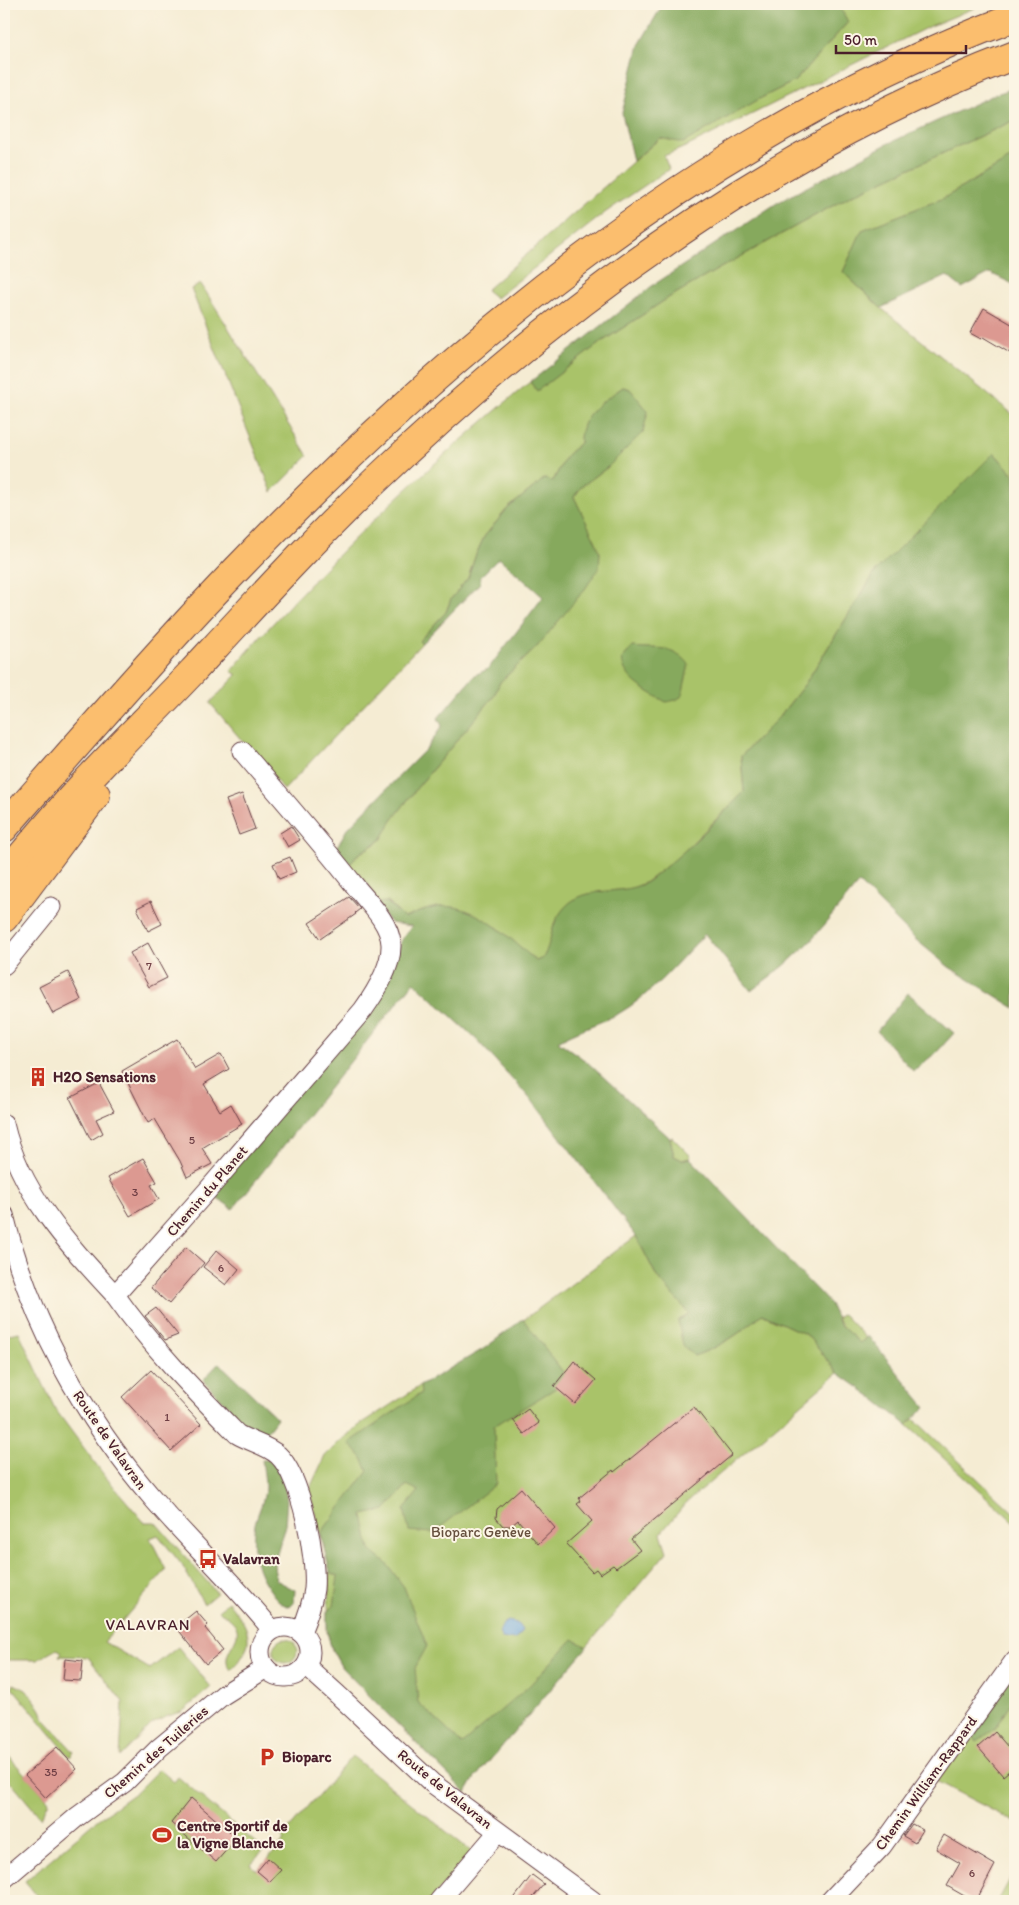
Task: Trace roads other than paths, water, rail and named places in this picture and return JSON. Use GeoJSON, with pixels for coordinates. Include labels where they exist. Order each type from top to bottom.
{"type":"FeatureCollection","features":[{"type":"Feature","properties":{"kind":"highway"},"geometry":{"type":"LineString","coordinates":[[4,828],[174,636],[297,507],[399,409],[536,293],[658,204],[780,127],[898,66],[1015,17]]}},
{"type":"Feature","properties":{"kind":"highway"},"geometry":{"type":"LineString","coordinates":[[4,876],[79,789],[190,674],[284,571],[381,475],[493,375],[604,287],[680,232],[798,159],[838,136],[923,95],[1015,56]]}},
{"type":"Feature","properties":{"kind":"highway"},"geometry":{"type":"LineString","coordinates":[[4,918],[190,674]]}},
{"type":"Feature","properties":{"kind":"street","name":"Chemin du Planet"},"geometry":{"type":"LineString","coordinates":[[115,1295],[208,1191],[363,1010],[382,979],[389,955],[391,943],[380,917],[325,847],[242,751]]}},
{"type":"Feature","properties":{"kind":"street"},"geometry":{"type":"LineString","coordinates":[[4,965],[51,907]]}},
{"type":"Feature","properties":{"kind":"street"},"geometry":{"type":"LineString","coordinates":[[4,1124],[18,1167],[35,1200],[77,1254],[115,1295],[134,1322],[164,1358],[237,1434],[251,1442],[271,1449],[288,1468],[302,1508],[313,1557],[312,1602],[301,1632]]}},
{"type":"Feature","properties":{"kind":"street","name":"Route de Valavran"},"geometry":{"type":"LineString","coordinates":[[4,1216],[21,1272],[38,1317],[72,1386],[92,1419],[155,1501],[272,1630]]}},
{"type":"Feature","properties":{"kind":"street"},"geometry":{"type":"LineString","coordinates":[[286,1627],[301,1632],[310,1645],[309,1660],[306,1666],[296,1675],[283,1677],[277,1676],[266,1668],[262,1660],[262,1644],[265,1636],[272,1630],[286,1627]]}},
{"type":"Feature","properties":{"kind":"street","name":"Chemin William-Rappard"},"geometry":{"type":"LineString","coordinates":[[830,1901],[882,1846],[1015,1660]]}},
{"type":"Feature","properties":{"kind":"street","name":"Route de Valavran"},"geometry":{"type":"LineString","coordinates":[[306,1666],[432,1783],[593,1901]]}},
{"type":"Feature","properties":{"kind":"street","name":"Chemin des Tuileries"},"geometry":{"type":"LineString","coordinates":[[4,1879],[77,1817],[125,1782],[159,1748],[223,1694],[266,1668]]}},
{"type":"Feature","properties":{"kind":"street"},"geometry":{"type":"LineString","coordinates":[[438,1901],[498,1832]]}},
{"type":"Feature","properties":{"kind":"water"},"geometry":{"type":"Polygon","coordinates":[[[508,1621],[517,1623],[522,1630],[520,1635],[514,1640],[502,1638],[499,1633],[503,1624],[508,1621]]]}},
{"type":"Feature","properties":{"kind":"place","name":"H2O Sensations"},"geometry":{"type":"Point","coordinates":[38,1077]}},
{"type":"Feature","properties":{"kind":"place","name":"Valavran"},"geometry":{"type":"Point","coordinates":[208,1559]}},
{"type":"Feature","properties":{"kind":"place","name":"Bioparc"},"geometry":{"type":"Point","coordinates":[267,1757]}},
{"type":"Feature","properties":{"kind":"place","name":"Centre Sportif de la Vigne Blanche"},"geometry":{"type":"Point","coordinates":[162,1835]}},
{"type":"Feature","properties":{"kind":"district","name":"VALAVRAN"},"geometry":{"type":"Point","coordinates":[148,1624]}},
{"type":"Feature","properties":{"kind":"park label","name":"Bioparc Genève"},"geometry":{"type":"Point","coordinates":[481,1532]}}]}
